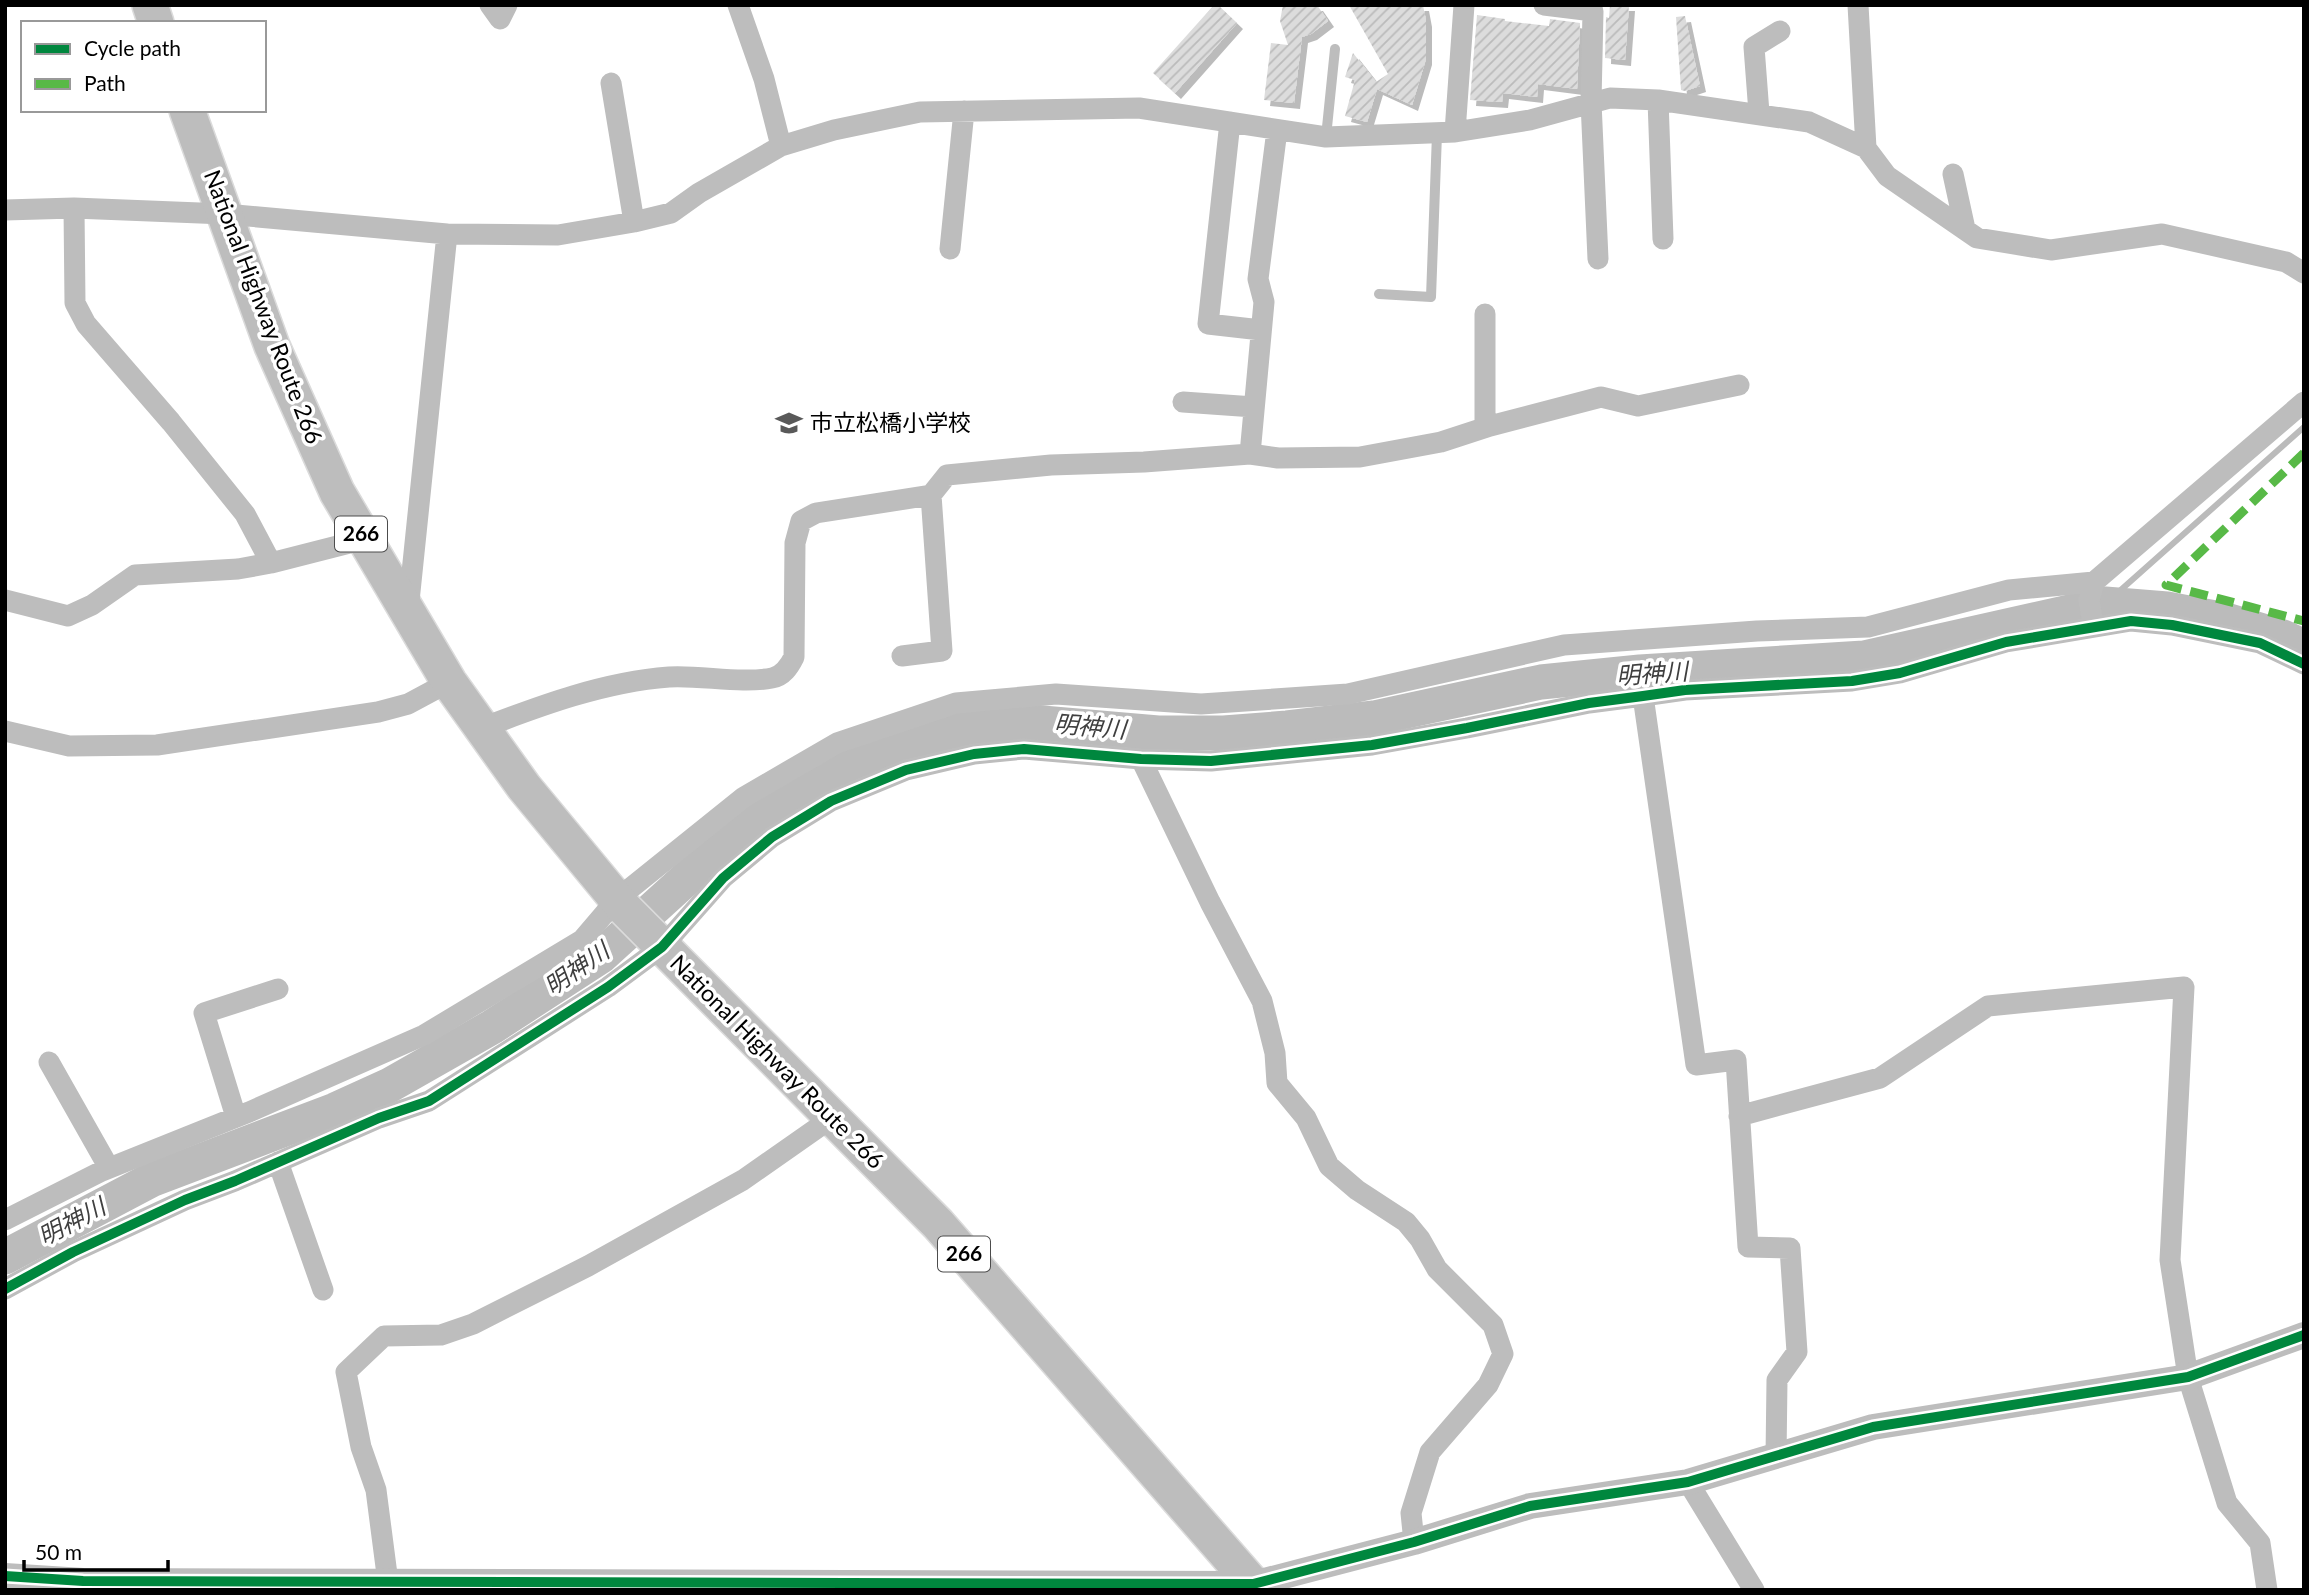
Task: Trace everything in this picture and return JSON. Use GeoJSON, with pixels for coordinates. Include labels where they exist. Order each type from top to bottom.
{"type":"FeatureCollection","features":[{"type":"Feature","properties":{"kind":"highway","name":"National Highway Route 266"},"geometry":{"type":"LineString","coordinates":[[188,112],[272,346],[337,492],[449,682],[524,786],[620,903],[938,1224],[1256,1587]]}},
{"type":"Feature","properties":{"kind":"street"},"geometry":{"type":"LineString","coordinates":[[490,5],[500,19],[507,5]]}},
{"type":"Feature","properties":{"kind":"street"},"geometry":{"type":"LineString","coordinates":[[1446,133],[1464,5]]}},
{"type":"Feature","properties":{"kind":"street"},"geometry":{"type":"LineString","coordinates":[[1544,5],[1593,11],[1591,102],[1598,259]]}},
{"type":"Feature","properties":{"kind":"street"},"geometry":{"type":"LineString","coordinates":[[1858,5],[1866,148]]}},
{"type":"Feature","properties":{"kind":"street"},"geometry":{"type":"LineString","coordinates":[[742,7],[781,146]]}},
{"type":"Feature","properties":{"kind":"street"},"geometry":{"type":"LineString","coordinates":[[1759,113],[1754,47],[1780,31]]}},
{"type":"Feature","properties":{"kind":"street"},"geometry":{"type":"LineString","coordinates":[[611,83],[634,222]]}},
{"type":"Feature","properties":{"kind":"street"},"geometry":{"type":"LineString","coordinates":[[5,210],[74,208],[225,214],[447,234],[558,234],[634,222],[671,212],[781,146],[920,112],[1139,108],[1326,137],[1446,133],[1530,120],[1610,98],[1658,100],[1809,122],[1866,148],[1888,176],[1977,238],[2051,250],[2162,234],[2298,262]]}},
{"type":"Feature","properties":{"kind":"street"},"geometry":{"type":"LineString","coordinates":[[1658,100],[1663,239]]}},
{"type":"Feature","properties":{"kind":"street"},"geometry":{"type":"LineString","coordinates":[[950,249],[964,111]]}},
{"type":"Feature","properties":{"kind":"street"},"geometry":{"type":"LineString","coordinates":[[1230,122],[1208,324],[1261,330]]}},
{"type":"Feature","properties":{"kind":"street"},"geometry":{"type":"LineString","coordinates":[[1250,454],[1264,302],[1258,279],[1277,130]]}},
{"type":"Feature","properties":{"kind":"street"},"geometry":{"type":"LineString","coordinates":[[1953,174],[1965,229]]}},
{"type":"Feature","properties":{"kind":"street"},"geometry":{"type":"LineString","coordinates":[[74,208],[75,303],[86,324],[171,422],[244,514],[271,563]]}},
{"type":"Feature","properties":{"kind":"street"},"geometry":{"type":"LineString","coordinates":[[408,613],[447,234]]}},
{"type":"Feature","properties":{"kind":"street"},"geometry":{"type":"LineString","coordinates":[[1485,314],[1485,427]]}},
{"type":"Feature","properties":{"kind":"street"},"geometry":{"type":"LineString","coordinates":[[482,728],[604,687],[669,677],[773,678],[789,669],[794,657],[795,542],[801,521],[816,513],[931,495],[947,475],[985,470],[1250,454],[1278,458],[1360,457],[1441,442],[1485,427],[1601,397],[1638,406],[1739,385]]}},
{"type":"Feature","properties":{"kind":"street"},"geometry":{"type":"LineString","coordinates":[[1183,402],[1254,407]]}},
{"type":"Feature","properties":{"kind":"street"},"geometry":{"type":"LineString","coordinates":[[5,1289],[140,1220],[379,1118],[429,1101],[608,987],[723,878],[772,837],[831,801],[906,770],[974,754],[1024,749],[1141,759],[1211,761],[1372,744],[1467,729],[1589,703],[1685,690],[1853,681],[1900,673],[2006,642],[2092,606],[2304,402]]}},
{"type":"Feature","properties":{"kind":"street"},"geometry":{"type":"LineString","coordinates":[[902,656],[942,651],[931,495]]}},
{"type":"Feature","properties":{"kind":"street"},"geometry":{"type":"LineString","coordinates":[[5,600],[68,616],[92,604],[135,575],[238,569],[365,539]]}},
{"type":"Feature","properties":{"kind":"street"},"geometry":{"type":"LineString","coordinates":[[5,1220],[108,1168],[236,1117],[424,1035],[582,940],[620,903],[744,796],[838,743],[956,704],[1056,694],[1201,704],[1349,694],[1564,645],[1757,631],[1868,627],[2009,590],[2092,606],[2131,621],[2172,625],[2260,643],[2304,664]]}},
{"type":"Feature","properties":{"kind":"street"},"geometry":{"type":"LineString","coordinates":[[5,731],[68,746],[157,745],[378,712],[408,704],[449,682]]}},
{"type":"Feature","properties":{"kind":"street"},"geometry":{"type":"LineString","coordinates":[[1643,696],[1696,1065],[1736,1060],[1748,1247],[1790,1248],[1797,1352],[1777,1380],[1776,1457]]}},
{"type":"Feature","properties":{"kind":"street"},"geometry":{"type":"LineString","coordinates":[[1141,759],[1210,902],[1262,1001],[1275,1053],[1277,1083],[1306,1118],[1329,1166],[1357,1190],[1406,1222],[1420,1239],[1437,1269],[1493,1325],[1503,1353],[1488,1385],[1430,1452],[1411,1514],[1414,1542]]}},
{"type":"Feature","properties":{"kind":"street"},"geometry":{"type":"LineString","coordinates":[[1739,1116],[1880,1078],[1988,1006],[2184,988],[2169,1260],[2188,1377],[2227,1503],[2260,1543],[2267,1590]]}},
{"type":"Feature","properties":{"kind":"street"},"geometry":{"type":"LineString","coordinates":[[236,1117],[204,1013],[278,989]]}},
{"type":"Feature","properties":{"kind":"street"},"geometry":{"type":"LineString","coordinates":[[49,1062],[108,1168]]}},
{"type":"Feature","properties":{"kind":"street"},"geometry":{"type":"LineString","coordinates":[[389,1586],[376,1490],[361,1447],[346,1372],[384,1336],[441,1335],[588,1266],[743,1180],[833,1117]]}},
{"type":"Feature","properties":{"kind":"street"},"geometry":{"type":"LineString","coordinates":[[278,1162],[323,1290]]}},
{"type":"Feature","properties":{"kind":"street"},"geometry":{"type":"LineString","coordinates":[[5,1576],[83,1581],[389,1586],[1256,1587],[1530,1506],[1688,1482],[1873,1427],[2188,1377],[2304,1335]]}},
{"type":"Feature","properties":{"kind":"street"},"geometry":{"type":"LineString","coordinates":[[1688,1482],[1754,1590]]}},
{"type":"Feature","properties":{"kind":"lane"},"geometry":{"type":"LineString","coordinates":[[1326,137],[1335,49]]}},
{"type":"Feature","properties":{"kind":"lane"},"geometry":{"type":"LineString","coordinates":[[1379,294],[1431,297],[1446,133]]}},
{"type":"Feature","properties":{"kind":"building"},"geometry":{"type":"Polygon","coordinates":[[[1214,5],[1218,5],[1237,23],[1175,93],[1153,73],[1214,5]]]}},
{"type":"Feature","properties":{"kind":"building"},"geometry":{"type":"Polygon","coordinates":[[[1283,5],[1317,5],[1328,21],[1311,34],[1302,37],[1294,103],[1264,100],[1271,43],[1288,45],[1280,21],[1283,5]]]}},
{"type":"Feature","properties":{"kind":"building"},"geometry":{"type":"Polygon","coordinates":[[[1349,5],[1423,5],[1426,21],[1426,59],[1412,105],[1377,89],[1367,122],[1345,116],[1355,80],[1345,77],[1353,53],[1376,82],[1388,74],[1349,5]]]}},
{"type":"Feature","properties":{"kind":"building"},"geometry":{"type":"Polygon","coordinates":[[[1610,5],[1629,5],[1625,60],[1605,58],[1606,17],[1609,18],[1610,5]]]}},
{"type":"Feature","properties":{"kind":"building"},"geometry":{"type":"Polygon","coordinates":[[[1477,15],[1549,26],[1550,19],[1580,23],[1577,89],[1538,84],[1537,97],[1503,93],[1502,102],[1470,100],[1477,15]]]}},
{"type":"Feature","properties":{"kind":"building"},"geometry":{"type":"Polygon","coordinates":[[[1685,16],[1700,86],[1685,91],[1681,90],[1676,17],[1685,16]]]}},
{"type":"Feature","properties":{"kind":"waterway"},"geometry":{"type":"LineString","coordinates":[[2105,604],[2304,427]]}},
{"type":"Feature","properties":{"kind":"waterway","name":"明神川"},"geometry":{"type":"LineString","coordinates":[[5,1257],[151,1180],[335,1110],[390,1085],[492,1027],[601,956],[720,848],[778,805],[824,779],[868,759],[960,730],[1003,724],[1042,723],[1158,733],[1224,733],[1287,728],[1374,718],[1541,682],[1640,672],[1864,658],[2105,604],[2167,609],[2226,620],[2283,637],[2304,647]]}},
{"type":"Feature","properties":{"kind":"marked path"},"geometry":{"type":"LineString","coordinates":[[2304,453],[2166,585],[2304,621]]}},
{"type":"Feature","properties":{"kind":"cycle path"},"geometry":{"type":"LineString","coordinates":[[5,1289],[73,1252],[185,1200],[379,1118],[429,1101],[608,987],[662,947],[723,878],[772,837],[831,801],[906,770],[974,754],[1024,749],[1141,759],[1211,761],[1372,745],[1589,703],[1685,690],[1852,681],[1900,673],[2006,642],[2131,621],[2172,625],[2260,643],[2304,664]]}},
{"type":"Feature","properties":{"kind":"cycle path"},"geometry":{"type":"LineString","coordinates":[[5,1576],[83,1581],[1253,1584],[1414,1542],[1530,1506],[1688,1482],[1873,1427],[2188,1377],[2304,1335]]}},
{"type":"Feature","properties":{"kind":"place","name":"市立松橋小学校"},"geometry":{"type":"Point","coordinates":[789,423]}}]}
